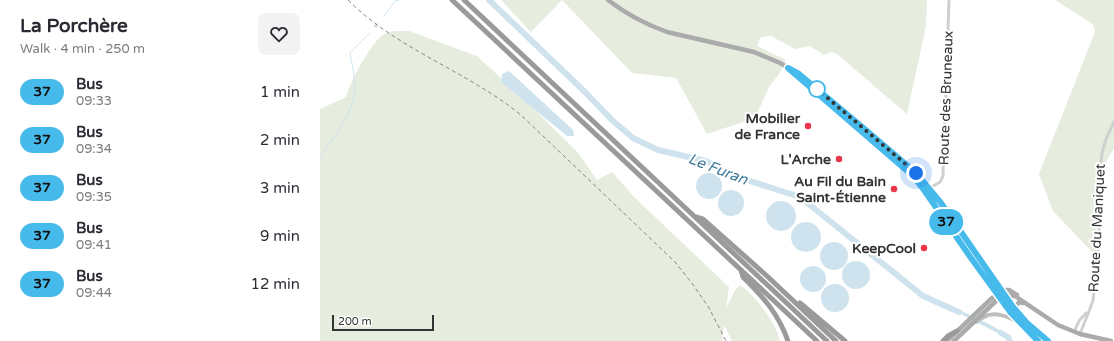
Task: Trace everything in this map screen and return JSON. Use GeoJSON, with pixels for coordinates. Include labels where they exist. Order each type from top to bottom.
{"type":"FeatureCollection","features":[{"type":"Feature","properties":{"kind":"highway"},"geometry":{"type":"LineString","coordinates":[[452,0],[817,341]]}},
{"type":"Feature","properties":{"kind":"highway"},"geometry":{"type":"LineString","coordinates":[[464,0],[827,341]]}},
{"type":"Feature","properties":{"kind":"highway"},"geometry":{"type":"LineString","coordinates":[[693,215],[703,219],[767,276],[836,341]]}},
{"type":"Feature","properties":{"kind":"highway"},"geometry":{"type":"LineString","coordinates":[[741,269],[743,277],[772,309],[784,329],[788,341]]}},
{"type":"Feature","properties":{"kind":"highway"},"geometry":{"type":"LineString","coordinates":[[767,276],[845,341]]}},
{"type":"Feature","properties":{"kind":"highway"},"geometry":{"type":"LineString","coordinates":[[943,341],[957,331]]}},
{"type":"Feature","properties":{"kind":"main road"},"geometry":{"type":"LineString","coordinates":[[608,0],[641,22],[666,32],[754,52],[788,68],[927,189],[947,212],[1019,322],[1038,341]]}},
{"type":"Feature","properties":{"kind":"main road"},"geometry":{"type":"LineString","coordinates":[[927,189],[942,216],[987,281],[1027,323],[1048,341]]}},
{"type":"Feature","properties":{"kind":"main road"},"geometry":{"type":"LineString","coordinates":[[942,216],[947,212]]}},
{"type":"Feature","properties":{"kind":"main road"},"geometry":{"type":"LineString","coordinates":[[987,281],[991,291],[1001,295]]}},
{"type":"Feature","properties":{"kind":"main road"},"geometry":{"type":"LineString","coordinates":[[948,341],[957,331],[1009,290],[1043,316],[1058,325],[1080,334],[1111,341]]}},
{"type":"Feature","properties":{"kind":"main road"},"geometry":{"type":"LineString","coordinates":[[954,341],[1001,295]]}},
{"type":"Feature","properties":{"kind":"main road"},"geometry":{"type":"LineString","coordinates":[[1018,314],[1016,305],[1020,302],[1027,304]]}},
{"type":"Feature","properties":{"kind":"main road"},"geometry":{"type":"LineString","coordinates":[[973,322],[977,322],[984,317],[996,314],[1003,315],[1019,322]]}},
{"type":"Feature","properties":{"kind":"street","name":"Route des Bruneaux"},"geometry":{"type":"LineString","coordinates":[[927,189],[940,182],[944,176],[949,0]]}},
{"type":"Feature","properties":{"kind":"street","name":"Route du Maniquet"},"geometry":{"type":"LineString","coordinates":[[1080,334],[1093,301],[1100,243],[1100,171],[1102,153],[1106,139],[1114,122]]}},
{"type":"Feature","properties":{"kind":"street","name":"Route du Maniquet"},"geometry":{"type":"LineString","coordinates":[[1074,332],[1080,321],[1088,312]]}},
{"type":"Feature","properties":{"kind":"shaded area"},"geometry":{"type":"Polygon","coordinates":[[[501,0],[562,0],[531,32],[501,0]]]}},
{"type":"Feature","properties":{"kind":"shaded area"},"geometry":{"type":"Polygon","coordinates":[[[562,0],[927,0],[926,26],[907,114],[837,54],[832,52],[824,55],[810,46],[795,49],[771,36],[761,37],[757,46],[786,60],[779,74],[769,87],[755,118],[707,134],[676,78],[632,73],[562,0]]]}},
{"type":"Feature","properties":{"kind":"shaded area"},"geometry":{"type":"Polygon","coordinates":[[[1055,0],[1114,0],[1114,148],[1098,175],[1096,250],[1094,254],[1053,211],[1039,174],[1095,32],[1093,24],[1055,0]]]}},
{"type":"Feature","properties":{"kind":"shaded area"},"geometry":{"type":"Polygon","coordinates":[[[393,31],[409,31],[477,56],[528,103],[579,154],[597,180],[612,172],[634,197],[729,287],[726,308],[735,290],[740,285],[746,289],[770,318],[780,341],[732,341],[724,325],[722,341],[320,341],[320,109],[346,97],[355,74],[371,48],[381,36],[393,31]]]}},
{"type":"Feature","properties":{"kind":"water"},"geometry":{"type":"Polygon","coordinates":[[[509,71],[573,130],[574,136],[567,136],[501,82],[502,74],[509,71]]]}},
{"type":"Feature","properties":{"kind":"water"},"geometry":{"type":"Polygon","coordinates":[[[709,173],[718,177],[722,186],[718,195],[709,199],[700,195],[696,186],[700,177],[709,173]]]}},
{"type":"Feature","properties":{"kind":"water"},"geometry":{"type":"Polygon","coordinates":[[[731,190],[740,194],[744,203],[740,212],[731,216],[722,212],[718,203],[722,194],[731,190]]]}},
{"type":"Feature","properties":{"kind":"water"},"geometry":{"type":"Polygon","coordinates":[[[781,201],[792,205],[796,216],[792,227],[781,231],[770,227],[766,216],[770,205],[781,201]]]}},
{"type":"Feature","properties":{"kind":"water"},"geometry":{"type":"Polygon","coordinates":[[[806,222],[817,226],[821,237],[817,248],[806,252],[795,248],[791,237],[795,226],[806,222]]]}},
{"type":"Feature","properties":{"kind":"water"},"geometry":{"type":"Polygon","coordinates":[[[834,242],[844,246],[848,256],[844,266],[834,270],[824,266],[820,256],[824,246],[834,242]]]}},
{"type":"Feature","properties":{"kind":"water"},"geometry":{"type":"Polygon","coordinates":[[[856,261],[866,265],[870,275],[866,285],[856,289],[846,285],[842,275],[846,265],[856,261]]]}},
{"type":"Feature","properties":{"kind":"water"},"geometry":{"type":"Polygon","coordinates":[[[813,266],[823,269],[826,279],[823,289],[813,292],[803,289],[800,279],[803,269],[813,266]]]}},
{"type":"Feature","properties":{"kind":"water"},"geometry":{"type":"Polygon","coordinates":[[[835,284],[845,288],[849,298],[845,308],[835,312],[825,308],[821,298],[825,288],[835,284]]]}},
{"type":"Feature","properties":{"kind":"water"},"geometry":{"type":"Polygon","coordinates":[[[953,307],[991,325],[1009,336],[1007,338],[953,310],[953,307]]]}},
{"type":"Feature","properties":{"kind":"waterway"},"geometry":{"type":"LineString","coordinates":[[384,16],[395,1],[399,0]]}},
{"type":"Feature","properties":{"kind":"waterway","name":"Le Furan"},"geometry":{"type":"LineString","coordinates":[[489,0],[585,92],[613,121],[633,138],[658,150],[706,161],[728,174],[800,197],[923,296],[959,312]]}},
{"type":"Feature","properties":{"kind":"waterway"},"geometry":{"type":"LineString","coordinates":[[320,157],[347,116],[354,98],[355,84],[350,53],[370,33]]}},
{"type":"Feature","properties":{"kind":"waterway","name":"Le Furan"},"geometry":{"type":"LineString","coordinates":[[1001,333],[1008,337],[1010,341]]}},
{"type":"Feature","properties":{"kind":"tunnel"},"geometry":{"type":"LineString","coordinates":[[375,27],[378,23]]}},
{"type":"Feature","properties":{"kind":"railway"},"geometry":{"type":"LineString","coordinates":[[348,0],[389,33],[410,47],[500,99],[521,115],[676,263],[709,308],[726,341]]}},
{"type":"Feature","properties":{"kind":"bus line","name":"37"},"geometry":{"type":"LineString","coordinates":[[1038,341],[1011,313],[936,206],[913,176],[788,68],[799,74],[916,173],[941,203],[1013,307],[1027,323],[1048,341]]}},
{"type":"Feature","properties":{"kind":"place","name":"Mobilier de France"},"geometry":{"type":"Point","coordinates":[808,126]}},
{"type":"Feature","properties":{"kind":"place","name":"L'Arche"},"geometry":{"type":"Point","coordinates":[839,159]}},
{"type":"Feature","properties":{"kind":"place","name":"Au Fil du Bain Saint-Étienne"},"geometry":{"type":"Point","coordinates":[894,189]}},
{"type":"Feature","properties":{"kind":"place","name":"KeepCool"},"geometry":{"type":"Point","coordinates":[924,248]}},
{"type":"Feature","properties":{"kind":"route"},"geometry":{"type":"LineString","coordinates":[[817,89],[916,173]]}}]}
